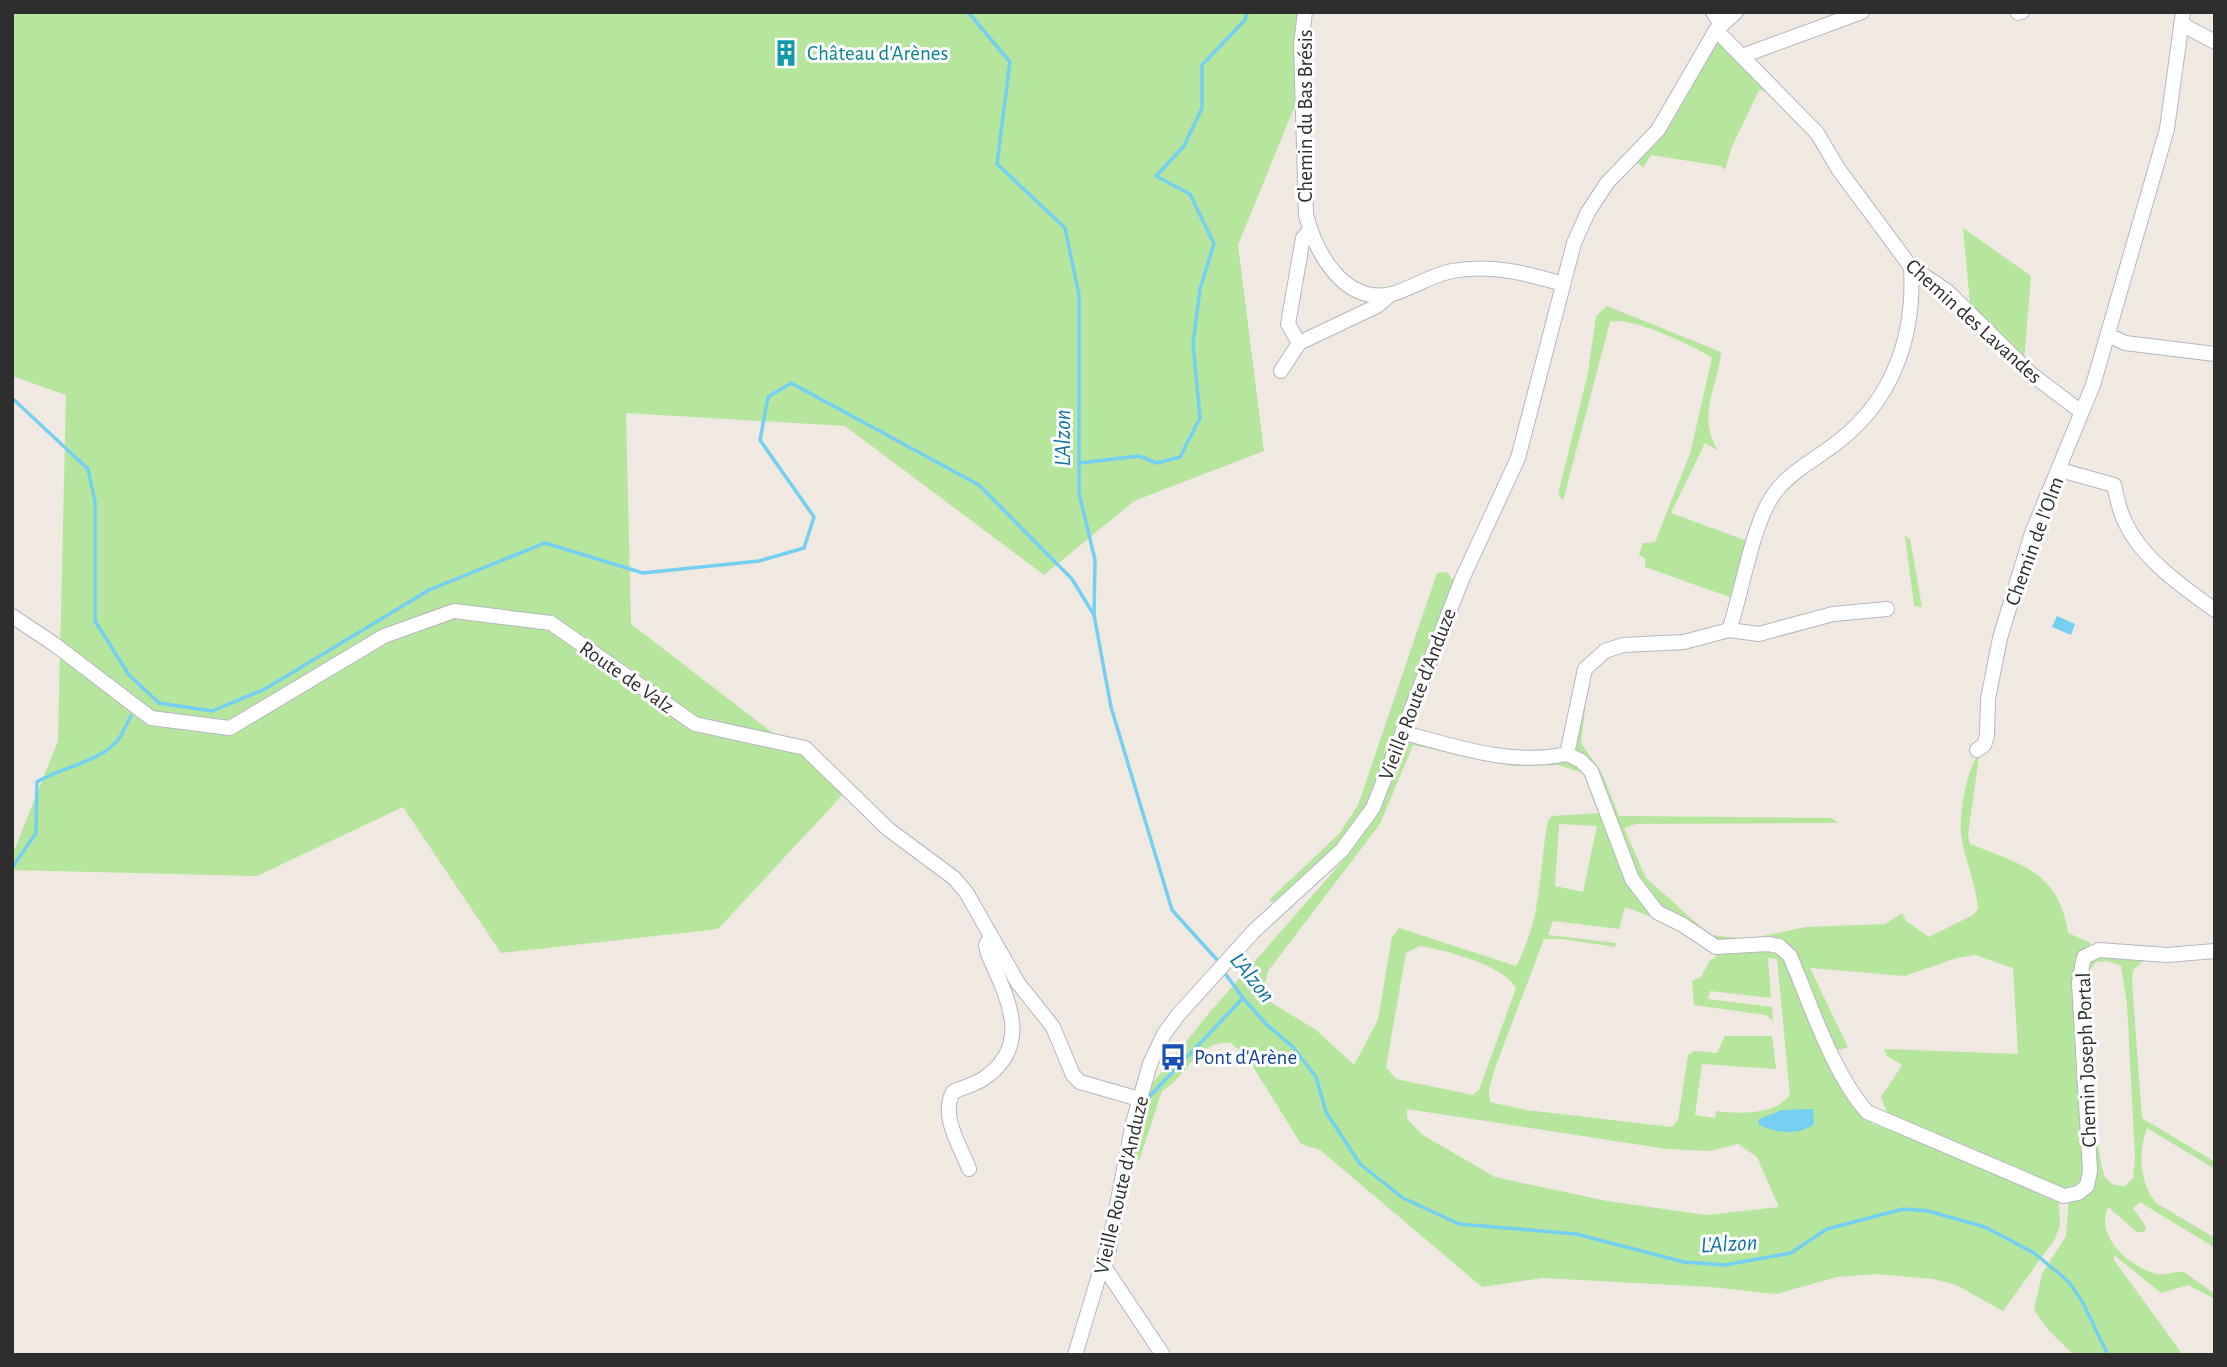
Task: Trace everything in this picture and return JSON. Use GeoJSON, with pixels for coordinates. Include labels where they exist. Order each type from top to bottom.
{"type":"FeatureCollection","features":[{"type":"Feature","properties":{"kind":"street","name":"Chemin du Bas Brésis"},"geometry":{"type":"LineString","coordinates":[[1305,12],[1301,44],[1304,177],[1310,230],[1329,265],[1342,281],[1357,291],[1377,296],[1455,271],[1519,270],[1563,284]]}},
{"type":"Feature","properties":{"kind":"street","name":"Vieille Route d'Anduze"},"geometry":{"type":"LineString","coordinates":[[1075,1355],[1103,1265],[1139,1099],[1155,1054],[1178,1015],[1254,932],[1342,850],[1373,808],[1462,579],[1518,458],[1574,243],[1588,212],[1607,183],[1667,118],[1716,22],[1736,12]]}},
{"type":"Feature","properties":{"kind":"street"},"geometry":{"type":"LineString","coordinates":[[1742,56],[1862,12]]}},
{"type":"Feature","properties":{"kind":"street"},"geometry":{"type":"LineString","coordinates":[[2182,18],[2215,42]]}},
{"type":"Feature","properties":{"kind":"street","name":"Chemin de l'Olm"},"geometry":{"type":"LineString","coordinates":[[1977,750],[1984,745],[1987,736],[1988,699],[2000,638],[2032,533],[2060,470],[2080,411],[2090,394],[2167,129],[2182,18]]}},
{"type":"Feature","properties":{"kind":"street","name":"Chemin des Lavandes"},"geometry":{"type":"LineString","coordinates":[[1716,22],[1742,56],[1817,133],[1839,170],[1911,267],[1947,291],[1987,327],[2030,373],[2080,411]]}},
{"type":"Feature","properties":{"kind":"street"},"geometry":{"type":"LineString","coordinates":[[1281,371],[1299,343],[1289,324],[1303,238],[1310,230]]}},
{"type":"Feature","properties":{"kind":"street"},"geometry":{"type":"LineString","coordinates":[[1728,630],[1768,503],[1790,477],[1854,430],[1892,380],[1908,323],[1912,296],[1911,267]]}},
{"type":"Feature","properties":{"kind":"street","name":"Chemin du Bas Brésis"},"geometry":{"type":"LineString","coordinates":[[1299,343],[1377,306],[1392,293]]}},
{"type":"Feature","properties":{"kind":"street"},"geometry":{"type":"LineString","coordinates":[[2108,335],[2125,342],[2215,354]]}},
{"type":"Feature","properties":{"kind":"street"},"geometry":{"type":"LineString","coordinates":[[2060,470],[2114,485],[2124,521],[2139,545],[2183,587],[2215,610]]}},
{"type":"Feature","properties":{"kind":"street"},"geometry":{"type":"LineString","coordinates":[[1404,733],[1497,757],[1521,759],[1567,754],[1581,679],[1593,660],[1623,645],[1684,642],[1728,630],[1759,634],[1833,614],[1887,609]]}},
{"type":"Feature","properties":{"kind":"street","name":"Route de Valz"},"geometry":{"type":"LineString","coordinates":[[12,616],[54,643],[151,718],[230,728],[384,636],[454,611],[551,623],[695,724],[805,748],[888,829],[954,878],[975,906],[990,938],[1018,983],[1054,1027],[1073,1075],[1080,1082],[1139,1099]]}},
{"type":"Feature","properties":{"kind":"street","name":"Chemin Joseph Portal"},"geometry":{"type":"LineString","coordinates":[[1567,754],[1581,761],[1591,771],[1632,880],[1657,912],[1716,947],[1768,944],[1779,946],[1790,956],[1853,1094],[1867,1112],[2064,1196],[2078,1193],[2087,1186],[2091,1171],[2080,982],[2084,957],[2099,950],[2188,956],[2215,951]]}},
{"type":"Feature","properties":{"kind":"street"},"geometry":{"type":"LineString","coordinates":[[969,1169],[948,1112],[949,1100],[953,1092],[975,1084],[996,1068],[1014,1036],[1010,1007],[988,954],[986,945],[990,938]]}},
{"type":"Feature","properties":{"kind":"street"},"geometry":{"type":"LineString","coordinates":[[1103,1265],[1163,1355]]}},
{"type":"Feature","properties":{"kind":"green space"},"geometry":{"type":"Polygon","coordinates":[[[12,12],[1305,12],[1298,98],[1238,245],[1264,451],[1134,501],[1044,575],[845,426],[626,413],[631,624],[847,790],[718,929],[501,953],[403,807],[257,876],[12,870],[12,856],[58,741],[66,395],[12,376],[12,12]]]}},
{"type":"Feature","properties":{"kind":"green space"},"geometry":{"type":"Polygon","coordinates":[[[1717,39],[1794,116],[1768,92],[1759,90],[1731,149],[1725,170],[1721,166],[1651,155],[1643,168],[1635,160],[1717,39]]]}},
{"type":"Feature","properties":{"kind":"green space"},"geometry":{"type":"Polygon","coordinates":[[[1963,228],[2031,276],[2024,360],[1970,304],[1963,228]]]}},
{"type":"Feature","properties":{"kind":"green space"},"geometry":{"type":"Polygon","coordinates":[[[1607,306],[1721,352],[1708,413],[1712,438],[1718,451],[1705,443],[1671,513],[1750,542],[1735,599],[1645,567],[1645,558],[1639,555],[1643,543],[1655,542],[1690,454],[1712,358],[1677,339],[1646,327],[1619,321],[1610,322],[1563,501],[1558,494],[1588,373],[1596,316],[1607,306]]]}},
{"type":"Feature","properties":{"kind":"green space"},"geometry":{"type":"Polygon","coordinates":[[[1905,536],[1910,539],[1922,607],[1914,606],[1905,536]]]}},
{"type":"Feature","properties":{"kind":"green space"},"geometry":{"type":"Polygon","coordinates":[[[1447,572],[1454,582],[1369,801],[1335,847],[1311,872],[1273,902],[1269,900],[1339,834],[1358,805],[1437,573],[1447,572]]]}},
{"type":"Feature","properties":{"kind":"green space"},"geometry":{"type":"Polygon","coordinates":[[[1588,685],[1581,743],[1602,773],[1619,816],[1832,818],[1838,823],[1636,824],[1624,828],[1646,878],[1710,935],[1748,939],[1806,927],[1885,924],[1902,913],[1906,921],[1929,937],[1973,915],[1978,909],[1977,899],[1961,826],[1968,780],[1979,756],[1968,835],[1970,844],[2034,873],[2056,896],[2068,933],[2091,943],[2081,956],[2086,1169],[2083,1181],[2067,1191],[1889,1118],[1881,1097],[1902,1065],[1887,1056],[1884,1049],[2018,1054],[2013,968],[1975,955],[1957,958],[1904,976],[1810,968],[1848,1047],[1829,1054],[1862,1114],[1873,1124],[1932,1145],[2059,1200],[2060,1226],[2055,1239],[2003,1311],[1956,1285],[1933,1279],[1876,1274],[1837,1277],[1776,1294],[1711,1287],[1543,1278],[1482,1287],[1320,1150],[1301,1144],[1247,1057],[1231,1043],[1209,1047],[1200,1053],[1171,1085],[1162,1091],[1139,1161],[1132,1154],[1147,1090],[1210,1012],[1347,856],[1374,818],[1409,734],[1471,751],[1567,754],[1588,685]],[[1413,745],[1380,824],[1268,971],[1265,984],[1267,1000],[1316,1030],[1354,1065],[1378,1020],[1392,937],[1399,928],[1516,966],[1525,948],[1535,912],[1548,821],[1552,816],[1598,813],[1583,773],[1558,765],[1514,766],[1413,745]],[[1559,824],[1555,886],[1583,892],[1597,826],[1559,824]],[[1625,907],[1619,929],[1553,921],[1548,935],[1616,943],[1615,947],[1563,939],[1544,939],[1495,1068],[1489,1089],[1490,1102],[1526,1110],[1672,1127],[1678,1120],[1688,1055],[1694,1051],[1717,1053],[1725,1036],[1772,1036],[1776,1069],[1702,1064],[1695,1115],[1715,1118],[1716,1111],[1756,1112],[1783,1102],[1790,1095],[1777,959],[1768,958],[1771,998],[1710,991],[1708,999],[1772,1007],[1773,1021],[1766,1015],[1694,1005],[1692,981],[1701,977],[1710,960],[1717,957],[1681,928],[1625,907]],[[1420,946],[1406,953],[1386,1067],[1396,1079],[1473,1095],[1479,1090],[1516,988],[1487,965],[1459,955],[1420,946]],[[1407,1109],[1407,1118],[1421,1134],[1495,1177],[1607,1201],[1707,1215],[1779,1207],[1757,1157],[1738,1144],[1710,1151],[1667,1149],[1407,1109]]]}},
{"type":"Feature","properties":{"kind":"green space"},"geometry":{"type":"Polygon","coordinates":[[[2094,956],[2144,960],[2133,970],[2132,982],[2142,1118],[2215,1162],[2215,1169],[2147,1128],[2141,1157],[2143,1176],[2150,1195],[2156,1203],[2215,1238],[2215,1248],[2140,1202],[2133,1208],[2146,1227],[2144,1232],[2137,1232],[2108,1207],[2105,1218],[2110,1240],[2136,1265],[2157,1274],[2184,1272],[2215,1294],[2215,1299],[2188,1285],[2161,1293],[2114,1255],[2114,1260],[2183,1355],[2074,1355],[2049,1331],[2034,1310],[2042,1274],[2066,1236],[2069,1198],[2085,1195],[2085,965],[2094,956]],[[2107,961],[2096,962],[2089,971],[2098,1142],[2106,1178],[2117,1185],[2125,1186],[2133,1178],[2135,1158],[2127,1004],[2121,966],[2107,961]]]}},
{"type":"Feature","properties":{"kind":"water"},"geometry":{"type":"Polygon","coordinates":[[[2057,616],[2075,624],[2071,635],[2052,627],[2057,616]]]}},
{"type":"Feature","properties":{"kind":"water"},"geometry":{"type":"Polygon","coordinates":[[[1813,1109],[1814,1124],[1794,1132],[1786,1132],[1758,1124],[1759,1119],[1782,1110],[1813,1109]]]}},
{"type":"Feature","properties":{"kind":"waterway","name":"L'Alzon"},"geometry":{"type":"LineString","coordinates":[[968,12],[1010,62],[997,164],[1065,228],[1079,295],[1079,493],[1095,560],[1094,615],[1111,707],[1172,910],[1219,962]]}},
{"type":"Feature","properties":{"kind":"waterway"},"geometry":{"type":"LineString","coordinates":[[1080,463],[1139,456],[1157,463],[1180,457],[1200,418],[1193,344],[1200,289],[1214,244],[1190,194],[1156,176],[1184,146],[1202,108],[1202,65],[1245,20],[1247,12]]}},
{"type":"Feature","properties":{"kind":"waterway"},"geometry":{"type":"LineString","coordinates":[[12,398],[88,469],[95,502],[95,621],[129,675],[159,703],[212,711],[265,689],[429,590],[545,543],[643,573],[759,561],[804,548],[814,517],[760,440],[768,397],[791,383],[979,485],[1072,579],[1094,615]]}},
{"type":"Feature","properties":{"kind":"waterway"},"geometry":{"type":"LineString","coordinates":[[12,868],[36,833],[37,782],[110,748],[131,716]]}},
{"type":"Feature","properties":{"kind":"waterway","name":"L'Alzon"},"geometry":{"type":"LineString","coordinates":[[1224,972],[1243,998],[1266,1024],[1293,1047],[1316,1077],[1326,1112],[1360,1164],[1403,1198],[1459,1224],[1576,1234],[1684,1262],[1725,1265],[1791,1253],[1827,1229],[1903,1209],[1928,1211],[1985,1227],[2034,1253],[2068,1281],[2082,1301],[2108,1355]]}},
{"type":"Feature","properties":{"kind":"waterway"},"geometry":{"type":"LineString","coordinates":[[1137,1141],[1149,1097],[1243,998]]}},
{"type":"Feature","properties":{"kind":"waterway"},"geometry":{"type":"LineString","coordinates":[[1115,1252],[1116,1241]]}},
{"type":"Feature","properties":{"kind":"place","name":"Château d'Arènes"},"geometry":{"type":"Point","coordinates":[786,53]}},
{"type":"Feature","properties":{"kind":"place","name":"Pont d'Arène"},"geometry":{"type":"Point","coordinates":[1173,1057]}}]}
